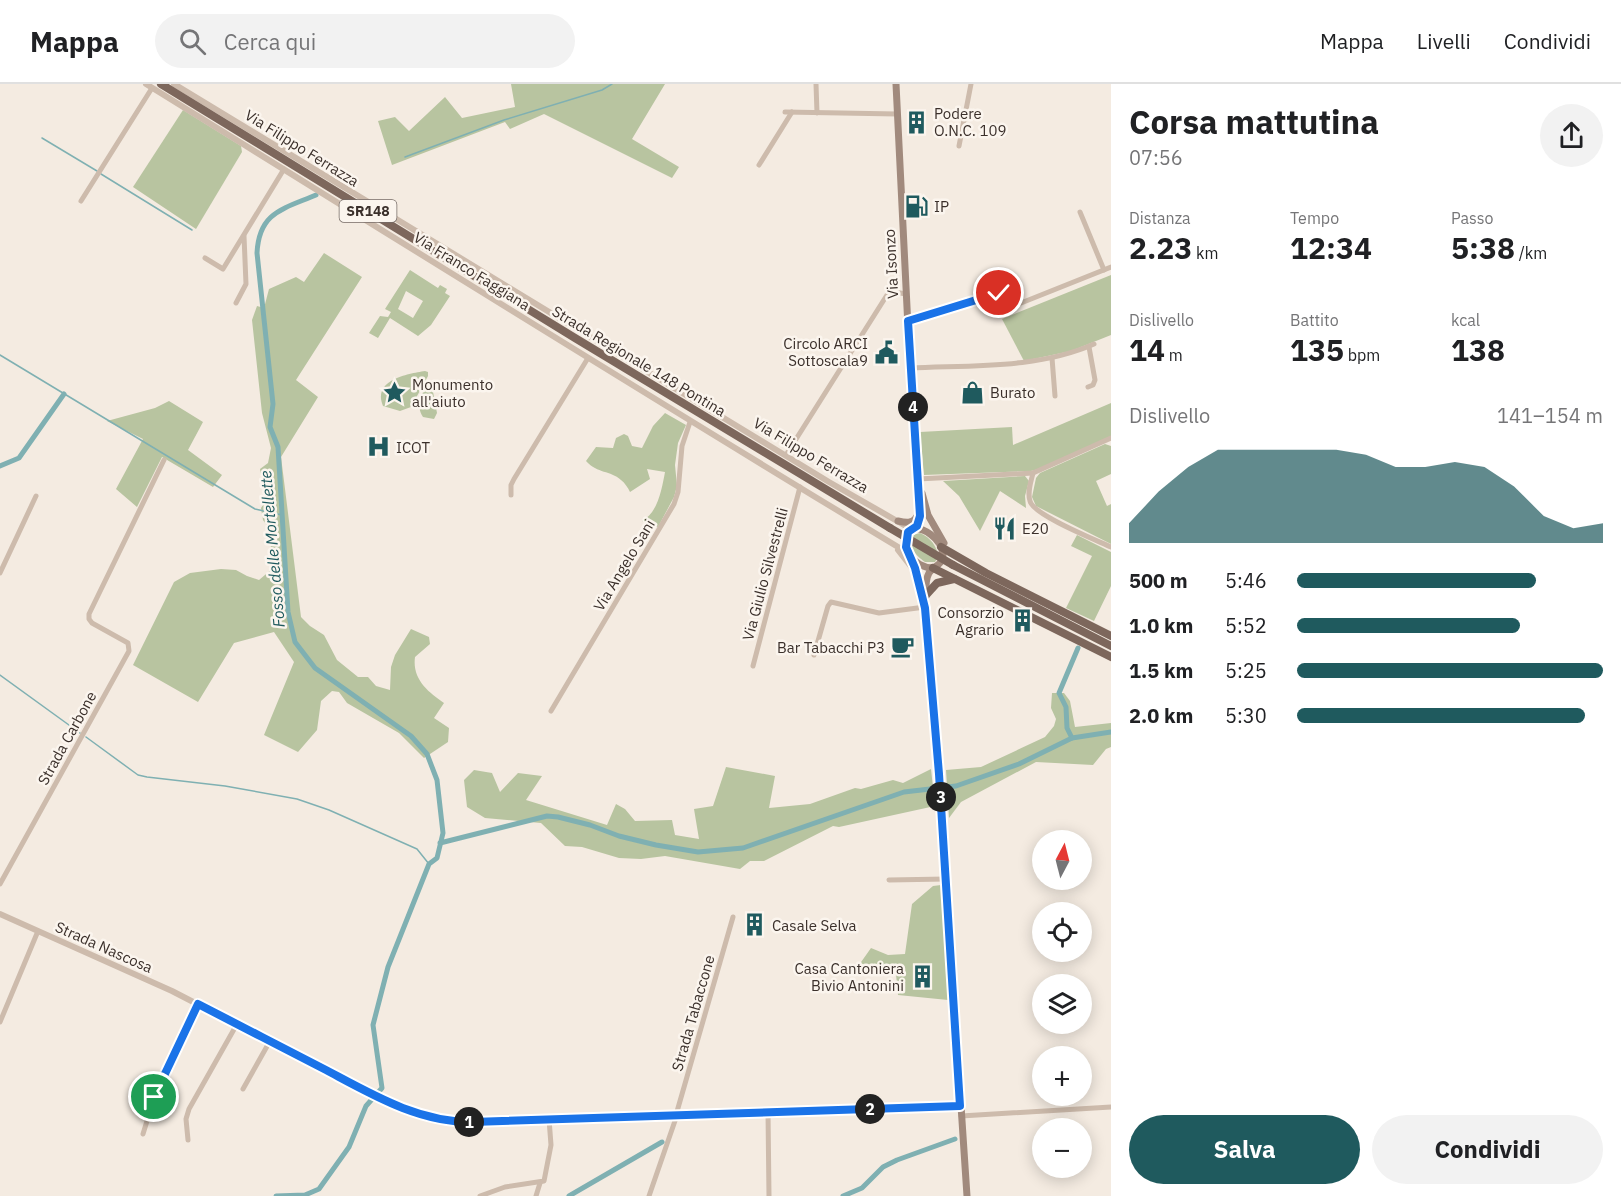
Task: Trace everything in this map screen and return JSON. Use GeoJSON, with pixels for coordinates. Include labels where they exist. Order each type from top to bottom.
{"type":"FeatureCollection","features":[{"type":"Feature","properties":{"kind":"main road","name":"Strada Regionale 148 Pontina"},"geometry":{"type":"LineString","coordinates":[[161,84],[890,528],[953,565],[1111,646]]}},
{"type":"Feature","properties":{"kind":"main road","name":"Via Isonzo"},"geometry":{"type":"LineString","coordinates":[[896,84],[910,368],[918,479],[923,508]]}},
{"type":"Feature","properties":{"kind":"main road"},"geometry":{"type":"LineString","coordinates":[[898,521],[909,523],[914,521],[923,508]]}},
{"type":"Feature","properties":{"kind":"main road"},"geometry":{"type":"LineString","coordinates":[[923,508],[920,522],[906,536],[909,555],[925,608]]}},
{"type":"Feature","properties":{"kind":"main road"},"geometry":{"type":"LineString","coordinates":[[923,508],[929,534]]}},
{"type":"Feature","properties":{"kind":"main road"},"geometry":{"type":"LineString","coordinates":[[923,508],[951,553]]}},
{"type":"Feature","properties":{"kind":"main road"},"geometry":{"type":"LineString","coordinates":[[914,528],[929,534],[941,547],[986,573],[1111,636]]}},
{"type":"Feature","properties":{"kind":"main road"},"geometry":{"type":"LineString","coordinates":[[941,547],[940,563],[933,568],[927,578],[925,608],[939,774],[966,1196]]}},
{"type":"Feature","properties":{"kind":"main road"},"geometry":{"type":"LineString","coordinates":[[909,555],[921,566],[933,568],[956,579],[1111,657]]}},
{"type":"Feature","properties":{"kind":"main road"},"geometry":{"type":"LineString","coordinates":[[926,595],[937,583],[956,579]]}},
{"type":"Feature","properties":{"kind":"street","name":"Via Filippo Ferrazza"},"geometry":{"type":"LineString","coordinates":[[174,84],[786,455],[898,521],[914,528]]}},
{"type":"Feature","properties":{"kind":"street"},"geometry":{"type":"LineString","coordinates":[[816,84],[817,113]]}},
{"type":"Feature","properties":{"kind":"street"},"geometry":{"type":"LineString","coordinates":[[959,146],[971,84]]}},
{"type":"Feature","properties":{"kind":"street"},"geometry":{"type":"LineString","coordinates":[[81,201],[149,86]]}},
{"type":"Feature","properties":{"kind":"street","name":"Via Franco Faggiana"},"geometry":{"type":"LineString","coordinates":[[149,86],[690,422],[909,555]]}},
{"type":"Feature","properties":{"kind":"street"},"geometry":{"type":"LineString","coordinates":[[759,165],[788,112],[897,114]]}},
{"type":"Feature","properties":{"kind":"street"},"geometry":{"type":"LineString","coordinates":[[205,258],[223,269],[284,169]]}},
{"type":"Feature","properties":{"kind":"street"},"geometry":{"type":"LineString","coordinates":[[1080,212],[1104,270]]}},
{"type":"Feature","properties":{"kind":"street"},"geometry":{"type":"LineString","coordinates":[[236,303],[246,284],[244,234]]}},
{"type":"Feature","properties":{"kind":"street"},"geometry":{"type":"LineString","coordinates":[[908,321],[999,293],[1007,295],[1014,303],[1020,303],[1111,267]]}},
{"type":"Feature","properties":{"kind":"street"},"geometry":{"type":"LineString","coordinates":[[786,455],[886,296],[892,292],[906,294]]}},
{"type":"Feature","properties":{"kind":"street"},"geometry":{"type":"LineString","coordinates":[[910,368],[1014,363],[1052,358],[1092,345],[1095,380],[1093,385],[1088,387]]}},
{"type":"Feature","properties":{"kind":"street"},"geometry":{"type":"LineString","coordinates":[[511,495],[514,478],[588,358]]}},
{"type":"Feature","properties":{"kind":"street"},"geometry":{"type":"LineString","coordinates":[[1052,358],[1055,396]]}},
{"type":"Feature","properties":{"kind":"street","name":"Via Angelo Sani"},"geometry":{"type":"LineString","coordinates":[[551,711],[674,504],[682,446],[690,422]]}},
{"type":"Feature","properties":{"kind":"street"},"geometry":{"type":"LineString","coordinates":[[918,479],[1033,473],[1111,439]]}},
{"type":"Feature","properties":{"kind":"street","name":"Strada Carbone"},"geometry":{"type":"LineString","coordinates":[[0,884],[130,649],[128,643],[93,624],[89,619],[90,613],[164,460]]}},
{"type":"Feature","properties":{"kind":"street"},"geometry":{"type":"LineString","coordinates":[[1033,473],[1029,496],[1034,508],[1047,517],[1111,547]]}},
{"type":"Feature","properties":{"kind":"street","name":"Via Giulio Silvestrelli"},"geometry":{"type":"LineString","coordinates":[[753,666],[800,487]]}},
{"type":"Feature","properties":{"kind":"street"},"geometry":{"type":"LineString","coordinates":[[0,573],[36,496]]}},
{"type":"Feature","properties":{"kind":"street"},"geometry":{"type":"LineString","coordinates":[[889,542],[916,573]]}},
{"type":"Feature","properties":{"kind":"street"},"geometry":{"type":"LineString","coordinates":[[814,655],[831,602],[879,613],[925,608]]}},
{"type":"Feature","properties":{"kind":"street"},"geometry":{"type":"LineString","coordinates":[[889,880],[946,879]]}},
{"type":"Feature","properties":{"kind":"street","name":"Strada Nascosa"},"geometry":{"type":"LineString","coordinates":[[0,914],[158,984],[379,1098],[409,1111],[447,1121],[960,1106]]}},
{"type":"Feature","properties":{"kind":"street","name":"Strada Tabaccone"},"geometry":{"type":"LineString","coordinates":[[649,1196],[677,1115],[733,917]]}},
{"type":"Feature","properties":{"kind":"street"},"geometry":{"type":"LineString","coordinates":[[0,1022],[38,931]]}},
{"type":"Feature","properties":{"kind":"street"},"geometry":{"type":"LineString","coordinates":[[143,1134],[158,1085],[198,1004]]}},
{"type":"Feature","properties":{"kind":"street"},"geometry":{"type":"LineString","coordinates":[[188,1140],[186,1121],[189,1109],[237,1024]]}},
{"type":"Feature","properties":{"kind":"street"},"geometry":{"type":"LineString","coordinates":[[243,1089],[270,1041]]}},
{"type":"Feature","properties":{"kind":"street"},"geometry":{"type":"LineString","coordinates":[[961,1116],[1111,1107]]}},
{"type":"Feature","properties":{"kind":"street"},"geometry":{"type":"LineString","coordinates":[[768,1112],[769,1196]]}},
{"type":"Feature","properties":{"kind":"street"},"geometry":{"type":"LineString","coordinates":[[480,1196],[507,1187],[540,1183],[545,1179],[550,1153],[549,1119]]}},
{"type":"Feature","properties":{"kind":"street"},"geometry":{"type":"LineString","coordinates":[[536,1196],[540,1183]]}},
{"type":"Feature","properties":{"kind":"green space"},"geometry":{"type":"Polygon","coordinates":[[[511,84],[665,84],[632,139],[679,167],[672,178],[544,114],[510,129],[505,122],[392,165],[378,121],[395,117],[409,131],[445,97],[462,118],[515,107],[511,84]]]}},
{"type":"Feature","properties":{"kind":"green space"},"geometry":{"type":"Polygon","coordinates":[[[183,110],[241,146],[242,152],[196,229],[133,187],[183,110]]]}},
{"type":"Feature","properties":{"kind":"green space"},"geometry":{"type":"Polygon","coordinates":[[[324,253],[362,277],[296,380],[318,397],[281,457],[301,617],[324,635],[337,660],[358,677],[368,677],[376,686],[390,690],[391,667],[395,655],[411,629],[429,637],[430,644],[415,657],[416,672],[422,684],[444,703],[434,718],[449,728],[448,742],[424,758],[399,733],[347,703],[339,692],[332,691],[321,701],[317,730],[298,752],[264,735],[294,662],[274,632],[234,643],[198,702],[133,665],[174,582],[190,573],[221,569],[236,570],[259,580],[272,569],[270,530],[263,520],[261,508],[265,502],[260,469],[268,463],[271,448],[262,413],[252,320],[257,306],[264,308],[269,289],[296,277],[304,282],[324,253]]]}},
{"type":"Feature","properties":{"kind":"green space"},"geometry":{"type":"Polygon","coordinates":[[[410,270],[438,288],[440,285],[447,289],[445,293],[450,296],[431,325],[418,336],[390,318],[378,338],[369,333],[380,316],[388,317],[391,312],[385,309],[410,270]],[[406,291],[398,309],[413,318],[423,301],[406,291]]]}},
{"type":"Feature","properties":{"kind":"green space"},"geometry":{"type":"Polygon","coordinates":[[[1111,275],[1111,335],[1071,351],[1024,361],[1002,319],[1111,275]]]}},
{"type":"Feature","properties":{"kind":"green space"},"geometry":{"type":"Polygon","coordinates":[[[428,372],[428,376],[411,407],[400,411],[383,406],[382,390],[387,384],[409,374],[428,372]]]}},
{"type":"Feature","properties":{"kind":"green space"},"geometry":{"type":"Polygon","coordinates":[[[431,381],[437,413],[434,419],[423,417],[419,404],[428,382],[431,381]]]}},
{"type":"Feature","properties":{"kind":"green space"},"geometry":{"type":"Polygon","coordinates":[[[169,401],[203,422],[188,450],[222,475],[213,487],[162,457],[137,507],[116,489],[143,439],[107,421],[155,408],[169,401]]]}},
{"type":"Feature","properties":{"kind":"green space"},"geometry":{"type":"Polygon","coordinates":[[[1111,403],[1111,436],[1043,468],[1031,471],[924,475],[920,432],[1012,427],[1013,445],[1111,403]]]}},
{"type":"Feature","properties":{"kind":"green space"},"geometry":{"type":"Polygon","coordinates":[[[665,413],[686,425],[678,443],[675,465],[677,486],[674,497],[658,527],[642,521],[656,506],[665,472],[647,469],[650,479],[630,492],[617,477],[595,468],[586,461],[596,447],[613,448],[616,438],[624,434],[628,436],[632,446],[642,448],[653,426],[665,413]]]}},
{"type":"Feature","properties":{"kind":"green space"},"geometry":{"type":"Polygon","coordinates":[[[1105,444],[1111,446],[1111,474],[1096,481],[1107,506],[1111,504],[1111,544],[1036,506],[1032,497],[1036,478],[1040,473],[1105,444]]]}},
{"type":"Feature","properties":{"kind":"green space"},"geometry":{"type":"Polygon","coordinates":[[[1025,476],[1029,481],[1025,496],[1026,508],[1000,491],[980,531],[959,496],[943,481],[1025,476]]]}},
{"type":"Feature","properties":{"kind":"green space"},"geometry":{"type":"Polygon","coordinates":[[[920,533],[935,546],[938,557],[935,562],[925,562],[913,550],[912,535],[920,533]]]}},
{"type":"Feature","properties":{"kind":"green space"},"geometry":{"type":"Polygon","coordinates":[[[1077,535],[1111,552],[1111,586],[1094,621],[1066,608],[1092,556],[1071,546],[1077,535]]]}},
{"type":"Feature","properties":{"kind":"green space"},"geometry":{"type":"Polygon","coordinates":[[[1052,693],[1064,693],[1070,701],[1075,727],[1111,723],[1111,747],[1106,749],[1093,765],[1036,762],[961,802],[949,818],[946,770],[981,767],[1045,737],[1054,726],[1056,719],[1051,708],[1052,693]]]}},
{"type":"Feature","properties":{"kind":"green space"},"geometry":{"type":"Polygon","coordinates":[[[726,767],[775,776],[769,808],[810,804],[855,788],[861,789],[893,780],[903,783],[931,769],[935,806],[839,827],[833,826],[764,861],[750,861],[740,869],[665,856],[641,859],[619,858],[582,847],[565,846],[541,823],[485,818],[467,807],[464,780],[474,770],[492,773],[500,792],[518,773],[542,776],[526,800],[607,825],[616,804],[625,809],[635,821],[672,820],[675,835],[699,839],[694,809],[713,806],[726,767]]]}},
{"type":"Feature","properties":{"kind":"green space"},"geometry":{"type":"Polygon","coordinates":[[[941,885],[948,1000],[898,995],[896,974],[867,973],[859,965],[871,948],[888,955],[905,954],[912,904],[933,886],[941,885]]]}},
{"type":"Feature","properties":{"kind":"waterway","name":"Fosso delle Mortellette"},"geometry":{"type":"LineString","coordinates":[[405,157],[504,120],[602,90],[612,84]]}},
{"type":"Feature","properties":{"kind":"waterway"},"geometry":{"type":"LineString","coordinates":[[42,138],[97,171]]}},
{"type":"Feature","properties":{"kind":"waterway"},"geometry":{"type":"LineString","coordinates":[[101,174],[192,230]]}},
{"type":"Feature","properties":{"kind":"waterway","name":"Fosso delle Mortellette"},"geometry":{"type":"LineString","coordinates":[[276,1196],[305,1195],[319,1189],[349,1147],[366,1106],[382,1088],[373,1025],[388,967],[429,864],[437,858],[443,833],[437,780],[427,754],[411,736],[315,668],[295,642],[288,612],[278,447],[270,427],[273,404],[257,253],[262,229],[268,220],[283,209],[316,195]]}},
{"type":"Feature","properties":{"kind":"waterway"},"geometry":{"type":"LineString","coordinates":[[0,355],[255,509],[282,515]]}},
{"type":"Feature","properties":{"kind":"waterway"},"geometry":{"type":"LineString","coordinates":[[0,466],[19,458],[64,394]]}},
{"type":"Feature","properties":{"kind":"waterway"},"geometry":{"type":"LineString","coordinates":[[1072,738],[1067,728],[1066,707],[1059,693],[1078,648]]}},
{"type":"Feature","properties":{"kind":"waterway"},"geometry":{"type":"LineString","coordinates":[[0,675],[80,733]]}},
{"type":"Feature","properties":{"kind":"waterway"},"geometry":{"type":"LineString","coordinates":[[440,843],[547,816],[590,825],[619,836],[656,845],[698,852],[743,848],[904,792],[956,786],[1019,764],[1072,738],[1111,732]]}},
{"type":"Feature","properties":{"kind":"waterway"},"geometry":{"type":"LineString","coordinates":[[86,737],[138,775],[225,786],[297,799],[329,810],[417,849],[429,864]]}},
{"type":"Feature","properties":{"kind":"waterway"},"geometry":{"type":"LineString","coordinates":[[843,1196],[862,1188],[883,1167],[955,1139]]}},
{"type":"Feature","properties":{"kind":"waterway"},"geometry":{"type":"LineString","coordinates":[[569,1196],[662,1142]]}},
{"type":"Feature","properties":{"kind":"place","name":"Podere O.N.C. 109"},"geometry":{"type":"Point","coordinates":[916,122]}},
{"type":"Feature","properties":{"kind":"place","name":"IP"},"geometry":{"type":"Point","coordinates":[916,206]}},
{"type":"Feature","properties":{"kind":"place","name":"Circolo ARCI Sottoscala9"},"geometry":{"type":"Point","coordinates":[886,352]}},
{"type":"Feature","properties":{"kind":"place","name":"Burato"},"geometry":{"type":"Point","coordinates":[972,392]}},
{"type":"Feature","properties":{"kind":"place","name":"Monumento all'aiuto"},"geometry":{"type":"Point","coordinates":[394,393]}},
{"type":"Feature","properties":{"kind":"place","name":"ICOT"},"geometry":{"type":"Point","coordinates":[378,447]}},
{"type":"Feature","properties":{"kind":"place","name":"E20"},"geometry":{"type":"Point","coordinates":[1004,528]}},
{"type":"Feature","properties":{"kind":"place","name":"Consorzio Agrario"},"geometry":{"type":"Point","coordinates":[1022,621]}},
{"type":"Feature","properties":{"kind":"place","name":"Bar Tabacchi P3"},"geometry":{"type":"Point","coordinates":[903,647]}},
{"type":"Feature","properties":{"kind":"place","name":"Casale Selva"},"geometry":{"type":"Point","coordinates":[754,925]}},
{"type":"Feature","properties":{"kind":"place","name":"Casa Cantoniera Bivio Antonini"},"geometry":{"type":"Point","coordinates":[922,977]}},
{"type":"Feature","properties":{"kind":"route"},"geometry":{"type":"LineString","coordinates":[[154,1097],[198,1004],[374,1095],[425,1117],[447,1121],[960,1106],[939,774],[925,608],[920,584],[905,543],[909,530],[915,528],[920,522],[908,321],[999,293]]}}]}
